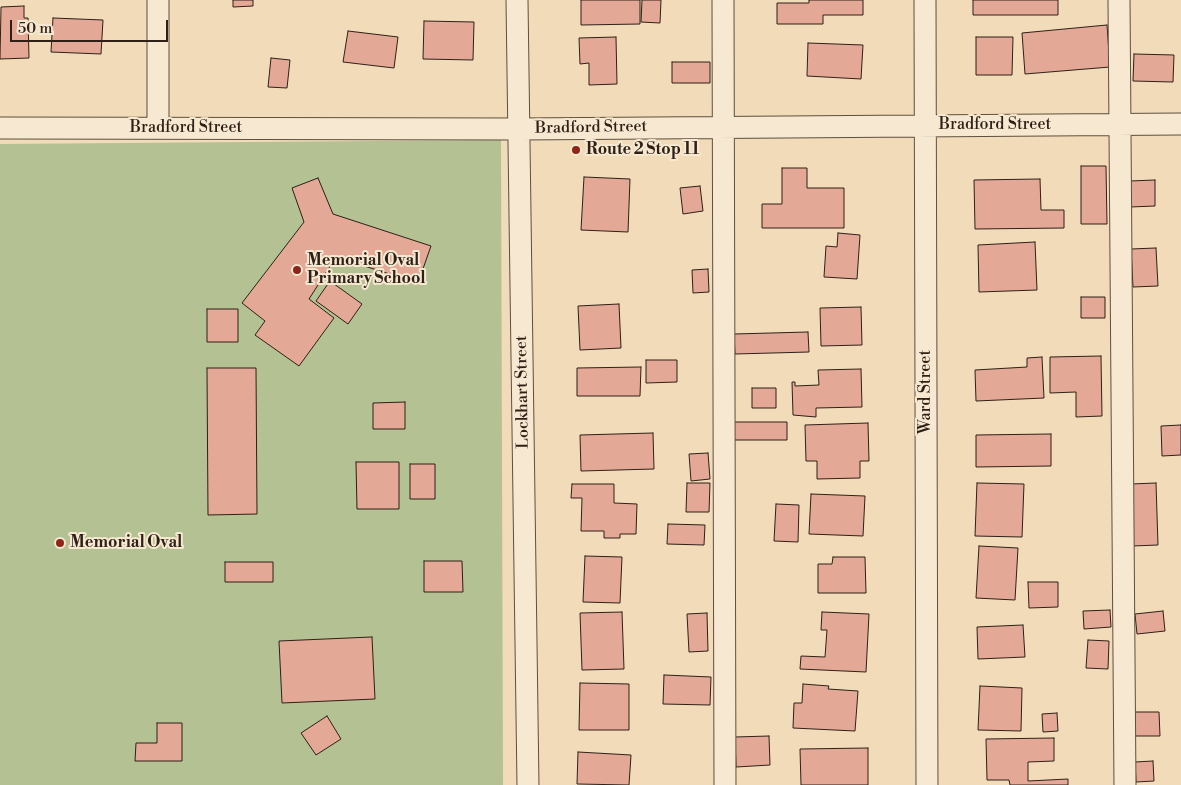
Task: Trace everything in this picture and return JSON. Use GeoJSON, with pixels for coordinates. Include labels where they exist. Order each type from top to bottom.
{"type":"FeatureCollection","features":[{"type":"Feature","properties":{"kind":"street"},"geometry":{"type":"LineString","coordinates":[[158,0],[158,127]]}},
{"type":"Feature","properties":{"kind":"street","name":"Lockhart Street"},"geometry":{"type":"LineString","coordinates":[[517,0],[528,785]]}},
{"type":"Feature","properties":{"kind":"street"},"geometry":{"type":"LineString","coordinates":[[723,0],[725,785]]}},
{"type":"Feature","properties":{"kind":"street","name":"Ward Street"},"geometry":{"type":"LineString","coordinates":[[925,0],[927,785]]}},
{"type":"Feature","properties":{"kind":"street"},"geometry":{"type":"LineString","coordinates":[[1119,0],[1125,785]]}},
{"type":"Feature","properties":{"kind":"street","name":"Bradford Street"},"geometry":{"type":"LineString","coordinates":[[0,128],[520,129],[1181,124]]}},
{"type":"Feature","properties":{"kind":"green space"},"geometry":{"type":"Polygon","coordinates":[[[501,140],[503,785],[0,785],[0,144],[501,140]]]}},
{"type":"Feature","properties":{"kind":"building"},"geometry":{"type":"Polygon","coordinates":[[[233,0],[253,0],[253,6],[233,7],[233,0]]]}},
{"type":"Feature","properties":{"kind":"building"},"geometry":{"type":"Polygon","coordinates":[[[581,0],[640,0],[640,24],[581,25],[581,0]]]}},
{"type":"Feature","properties":{"kind":"building"},"geometry":{"type":"Polygon","coordinates":[[[642,0],[661,0],[660,23],[641,22],[642,0]]]}},
{"type":"Feature","properties":{"kind":"building"},"geometry":{"type":"Polygon","coordinates":[[[809,0],[863,0],[863,15],[823,15],[823,24],[777,24],[777,3],[809,3],[809,0]]]}},
{"type":"Feature","properties":{"kind":"building"},"geometry":{"type":"Polygon","coordinates":[[[973,0],[1058,0],[1058,15],[973,15],[973,0]]]}},
{"type":"Feature","properties":{"kind":"building"},"geometry":{"type":"Polygon","coordinates":[[[24,6],[24,18],[28,18],[29,58],[0,59],[1,7],[24,6]]]}},
{"type":"Feature","properties":{"kind":"building"},"geometry":{"type":"Polygon","coordinates":[[[53,18],[103,20],[101,54],[51,52],[53,18]]]}},
{"type":"Feature","properties":{"kind":"building"},"geometry":{"type":"Polygon","coordinates":[[[424,21],[474,22],[473,60],[423,59],[424,21]]]}},
{"type":"Feature","properties":{"kind":"building"},"geometry":{"type":"Polygon","coordinates":[[[1107,25],[1110,67],[1025,74],[1022,33],[1107,25]]]}},
{"type":"Feature","properties":{"kind":"building"},"geometry":{"type":"Polygon","coordinates":[[[348,31],[398,37],[394,68],[343,62],[348,31]]]}},
{"type":"Feature","properties":{"kind":"building"},"geometry":{"type":"Polygon","coordinates":[[[616,37],[617,84],[589,85],[589,63],[580,64],[579,38],[616,37]]]}},
{"type":"Feature","properties":{"kind":"building"},"geometry":{"type":"Polygon","coordinates":[[[976,37],[1013,37],[1012,75],[976,75],[976,37]]]}},
{"type":"Feature","properties":{"kind":"building"},"geometry":{"type":"Polygon","coordinates":[[[808,43],[863,45],[861,79],[807,76],[808,43]]]}},
{"type":"Feature","properties":{"kind":"building"},"geometry":{"type":"Polygon","coordinates":[[[1134,54],[1174,55],[1173,82],[1133,81],[1134,54]]]}},
{"type":"Feature","properties":{"kind":"building"},"geometry":{"type":"Polygon","coordinates":[[[271,58],[290,60],[287,88],[268,87],[271,58]]]}},
{"type":"Feature","properties":{"kind":"building"},"geometry":{"type":"Polygon","coordinates":[[[672,62],[710,62],[710,83],[672,83],[672,62]]]}},
{"type":"Feature","properties":{"kind":"building"},"geometry":{"type":"Polygon","coordinates":[[[1081,166],[1106,166],[1107,224],[1081,224],[1081,166]]]}},
{"type":"Feature","properties":{"kind":"building"},"geometry":{"type":"Polygon","coordinates":[[[782,168],[807,168],[807,188],[844,188],[844,228],[762,228],[762,204],[782,204],[782,168]]]}},
{"type":"Feature","properties":{"kind":"building"},"geometry":{"type":"Polygon","coordinates":[[[584,177],[630,179],[628,232],[581,230],[584,177]]]}},
{"type":"Feature","properties":{"kind":"building","name":"Memorial Oval Primary School"},"geometry":{"type":"Polygon","coordinates":[[[318,178],[333,214],[431,246],[418,283],[336,257],[309,299],[334,318],[299,366],[255,335],[265,321],[242,303],[304,222],[292,188],[318,178]]]}},
{"type":"Feature","properties":{"kind":"building"},"geometry":{"type":"Polygon","coordinates":[[[1040,179],[1041,210],[1064,210],[1064,228],[975,229],[974,180],[1040,179]]]}},
{"type":"Feature","properties":{"kind":"building"},"geometry":{"type":"Polygon","coordinates":[[[1155,180],[1155,206],[1130,207],[1130,181],[1155,180]]]}},
{"type":"Feature","properties":{"kind":"building"},"geometry":{"type":"Polygon","coordinates":[[[700,186],[703,211],[683,214],[680,188],[700,186]]]}},
{"type":"Feature","properties":{"kind":"building"},"geometry":{"type":"Polygon","coordinates":[[[838,233],[860,235],[857,279],[824,277],[826,246],[837,247],[838,233]]]}},
{"type":"Feature","properties":{"kind":"building"},"geometry":{"type":"Polygon","coordinates":[[[1035,242],[1037,290],[979,292],[978,245],[1035,242]]]}},
{"type":"Feature","properties":{"kind":"building"},"geometry":{"type":"Polygon","coordinates":[[[1156,248],[1158,286],[1133,287],[1131,249],[1156,248]]]}},
{"type":"Feature","properties":{"kind":"building"},"geometry":{"type":"Polygon","coordinates":[[[708,269],[709,292],[693,293],[692,270],[708,269]]]}},
{"type":"Feature","properties":{"kind":"building"},"geometry":{"type":"Polygon","coordinates":[[[330,281],[362,304],[348,324],[316,301],[330,281]]]}},
{"type":"Feature","properties":{"kind":"building"},"geometry":{"type":"Polygon","coordinates":[[[1081,297],[1105,297],[1105,318],[1081,318],[1081,297]]]}},
{"type":"Feature","properties":{"kind":"building"},"geometry":{"type":"Polygon","coordinates":[[[619,304],[621,348],[580,350],[578,306],[619,304]]]}},
{"type":"Feature","properties":{"kind":"building"},"geometry":{"type":"Polygon","coordinates":[[[861,307],[862,345],[821,346],[820,308],[861,307]]]}},
{"type":"Feature","properties":{"kind":"building"},"geometry":{"type":"Polygon","coordinates":[[[207,309],[238,309],[238,342],[207,342],[207,309]]]}},
{"type":"Feature","properties":{"kind":"building"},"geometry":{"type":"Polygon","coordinates":[[[808,332],[809,352],[735,354],[734,334],[808,332]]]}},
{"type":"Feature","properties":{"kind":"building"},"geometry":{"type":"Polygon","coordinates":[[[1101,356],[1102,416],[1076,417],[1076,392],[1050,393],[1050,357],[1101,356]]]}},
{"type":"Feature","properties":{"kind":"building"},"geometry":{"type":"Polygon","coordinates":[[[1042,357],[1044,398],[976,401],[975,370],[1027,367],[1027,358],[1042,357]]]}},
{"type":"Feature","properties":{"kind":"building"},"geometry":{"type":"Polygon","coordinates":[[[646,360],[677,360],[677,382],[646,383],[646,360]]]}},
{"type":"Feature","properties":{"kind":"building"},"geometry":{"type":"Polygon","coordinates":[[[641,367],[640,396],[577,396],[577,368],[641,367]]]}},
{"type":"Feature","properties":{"kind":"building"},"geometry":{"type":"Polygon","coordinates":[[[207,368],[256,368],[257,514],[208,515],[207,368]]]}},
{"type":"Feature","properties":{"kind":"building"},"geometry":{"type":"Polygon","coordinates":[[[861,369],[862,407],[816,408],[816,417],[793,415],[792,382],[795,382],[795,386],[819,385],[818,370],[861,369]]]}},
{"type":"Feature","properties":{"kind":"building"},"geometry":{"type":"Polygon","coordinates":[[[752,388],[776,388],[776,408],[752,408],[752,388]]]}},
{"type":"Feature","properties":{"kind":"building"},"geometry":{"type":"Polygon","coordinates":[[[405,402],[405,429],[373,429],[373,403],[405,402]]]}},
{"type":"Feature","properties":{"kind":"building"},"geometry":{"type":"Polygon","coordinates":[[[733,422],[787,422],[787,440],[733,440],[733,422]]]}},
{"type":"Feature","properties":{"kind":"building"},"geometry":{"type":"Polygon","coordinates":[[[868,423],[869,461],[860,461],[860,478],[817,479],[817,461],[806,461],[805,425],[868,423]]]}},
{"type":"Feature","properties":{"kind":"building"},"geometry":{"type":"Polygon","coordinates":[[[1181,425],[1181,455],[1162,456],[1161,426],[1181,425]]]}},
{"type":"Feature","properties":{"kind":"building"},"geometry":{"type":"Polygon","coordinates":[[[653,433],[654,469],[581,471],[580,435],[653,433]]]}},
{"type":"Feature","properties":{"kind":"building"},"geometry":{"type":"Polygon","coordinates":[[[1051,434],[1051,466],[976,467],[976,435],[1051,434]]]}},
{"type":"Feature","properties":{"kind":"building"},"geometry":{"type":"Polygon","coordinates":[[[708,453],[710,479],[691,481],[689,454],[708,453]]]}},
{"type":"Feature","properties":{"kind":"building"},"geometry":{"type":"Polygon","coordinates":[[[356,462],[399,462],[399,509],[357,509],[356,462]]]}},
{"type":"Feature","properties":{"kind":"building"},"geometry":{"type":"Polygon","coordinates":[[[410,464],[435,464],[435,499],[410,499],[410,464]]]}},
{"type":"Feature","properties":{"kind":"building"},"geometry":{"type":"Polygon","coordinates":[[[687,483],[710,483],[709,512],[686,512],[687,483]]]}},
{"type":"Feature","properties":{"kind":"building"},"geometry":{"type":"Polygon","coordinates":[[[977,483],[1024,484],[1022,537],[975,536],[977,483]]]}},
{"type":"Feature","properties":{"kind":"building"},"geometry":{"type":"Polygon","coordinates":[[[1156,483],[1158,545],[1132,546],[1131,484],[1156,483]]]}},
{"type":"Feature","properties":{"kind":"building"},"geometry":{"type":"Polygon","coordinates":[[[572,484],[614,484],[614,503],[637,504],[636,534],[620,534],[620,538],[604,538],[604,531],[581,531],[582,498],[571,498],[572,484]]]}},
{"type":"Feature","properties":{"kind":"building"},"geometry":{"type":"Polygon","coordinates":[[[811,494],[865,496],[863,536],[809,534],[811,494]]]}},
{"type":"Feature","properties":{"kind":"building"},"geometry":{"type":"Polygon","coordinates":[[[776,504],[799,505],[798,542],[774,541],[776,504]]]}},
{"type":"Feature","properties":{"kind":"building"},"geometry":{"type":"Polygon","coordinates":[[[668,524],[705,525],[704,545],[667,544],[668,524]]]}},
{"type":"Feature","properties":{"kind":"building"},"geometry":{"type":"Polygon","coordinates":[[[979,546],[1018,548],[1015,600],[976,598],[979,546]]]}},
{"type":"Feature","properties":{"kind":"building"},"geometry":{"type":"Polygon","coordinates":[[[585,556],[622,557],[620,603],[583,602],[585,556]]]}},
{"type":"Feature","properties":{"kind":"building"},"geometry":{"type":"Polygon","coordinates":[[[833,557],[865,557],[866,593],[818,593],[818,564],[832,564],[833,557]]]}},
{"type":"Feature","properties":{"kind":"building"},"geometry":{"type":"Polygon","coordinates":[[[424,561],[462,561],[463,592],[424,592],[424,561]]]}},
{"type":"Feature","properties":{"kind":"building"},"geometry":{"type":"Polygon","coordinates":[[[225,562],[273,562],[273,582],[225,582],[225,562]]]}},
{"type":"Feature","properties":{"kind":"building"},"geometry":{"type":"Polygon","coordinates":[[[1028,582],[1058,582],[1058,607],[1029,608],[1028,582]]]}},
{"type":"Feature","properties":{"kind":"building"},"geometry":{"type":"Polygon","coordinates":[[[1110,610],[1111,627],[1084,629],[1083,611],[1110,610]]]}},
{"type":"Feature","properties":{"kind":"building"},"geometry":{"type":"Polygon","coordinates":[[[1163,611],[1165,631],[1137,634],[1135,614],[1163,611]]]}},
{"type":"Feature","properties":{"kind":"building"},"geometry":{"type":"Polygon","coordinates":[[[622,612],[624,669],[582,670],[580,613],[622,612]]]}},
{"type":"Feature","properties":{"kind":"building"},"geometry":{"type":"Polygon","coordinates":[[[822,612],[869,614],[866,672],[800,669],[801,656],[825,657],[827,630],[821,630],[822,612]]]}},
{"type":"Feature","properties":{"kind":"building"},"geometry":{"type":"Polygon","coordinates":[[[707,613],[708,651],[689,652],[687,614],[707,613]]]}},
{"type":"Feature","properties":{"kind":"building"},"geometry":{"type":"Polygon","coordinates":[[[1023,625],[1025,657],[978,659],[977,627],[1023,625]]]}},
{"type":"Feature","properties":{"kind":"building"},"geometry":{"type":"Polygon","coordinates":[[[372,637],[375,699],[282,703],[279,641],[372,637]]]}},
{"type":"Feature","properties":{"kind":"building"},"geometry":{"type":"Polygon","coordinates":[[[1088,640],[1109,641],[1108,669],[1086,668],[1088,640]]]}},
{"type":"Feature","properties":{"kind":"building"},"geometry":{"type":"Polygon","coordinates":[[[664,675],[711,677],[710,705],[663,704],[664,675]]]}},
{"type":"Feature","properties":{"kind":"building"},"geometry":{"type":"Polygon","coordinates":[[[580,683],[629,684],[629,730],[579,730],[580,683]]]}},
{"type":"Feature","properties":{"kind":"building"},"geometry":{"type":"Polygon","coordinates":[[[803,684],[829,686],[828,689],[858,691],[855,731],[793,728],[794,703],[802,703],[803,684]]]}},
{"type":"Feature","properties":{"kind":"building"},"geometry":{"type":"Polygon","coordinates":[[[980,686],[1022,688],[1021,731],[978,730],[980,686]]]}},
{"type":"Feature","properties":{"kind":"building"},"geometry":{"type":"Polygon","coordinates":[[[1131,712],[1159,712],[1160,736],[1131,736],[1131,712]]]}},
{"type":"Feature","properties":{"kind":"building"},"geometry":{"type":"Polygon","coordinates":[[[1057,713],[1058,731],[1043,732],[1042,714],[1057,713]]]}},
{"type":"Feature","properties":{"kind":"building"},"geometry":{"type":"Polygon","coordinates":[[[327,716],[341,739],[316,755],[301,733],[327,716]]]}},
{"type":"Feature","properties":{"kind":"building"},"geometry":{"type":"Polygon","coordinates":[[[157,723],[182,723],[182,761],[135,761],[136,743],[157,743],[157,723]]]}},
{"type":"Feature","properties":{"kind":"building"},"geometry":{"type":"Polygon","coordinates":[[[769,736],[770,765],[736,767],[735,737],[769,736]]]}},
{"type":"Feature","properties":{"kind":"building"},"geometry":{"type":"Polygon","coordinates":[[[1054,738],[1054,761],[1028,762],[1028,781],[1068,779],[1068,785],[1010,785],[1009,780],[987,780],[986,739],[1054,738]]]}},
{"type":"Feature","properties":{"kind":"building"},"geometry":{"type":"Polygon","coordinates":[[[868,748],[868,785],[801,785],[800,749],[868,748]]]}},
{"type":"Feature","properties":{"kind":"building"},"geometry":{"type":"Polygon","coordinates":[[[578,752],[631,755],[629,785],[577,784],[578,752]]]}},
{"type":"Feature","properties":{"kind":"building"},"geometry":{"type":"Polygon","coordinates":[[[1153,761],[1154,781],[1136,782],[1135,762],[1153,761]]]}},
{"type":"Feature","properties":{"kind":"place","name":"Route 2 Stop 11"},"geometry":{"type":"Point","coordinates":[576,150]}},
{"type":"Feature","properties":{"kind":"place","name":"Memorial Oval Primary School"},"geometry":{"type":"Point","coordinates":[297,270]}},
{"type":"Feature","properties":{"kind":"place","name":"Memorial Oval"},"geometry":{"type":"Point","coordinates":[60,543]}}]}
